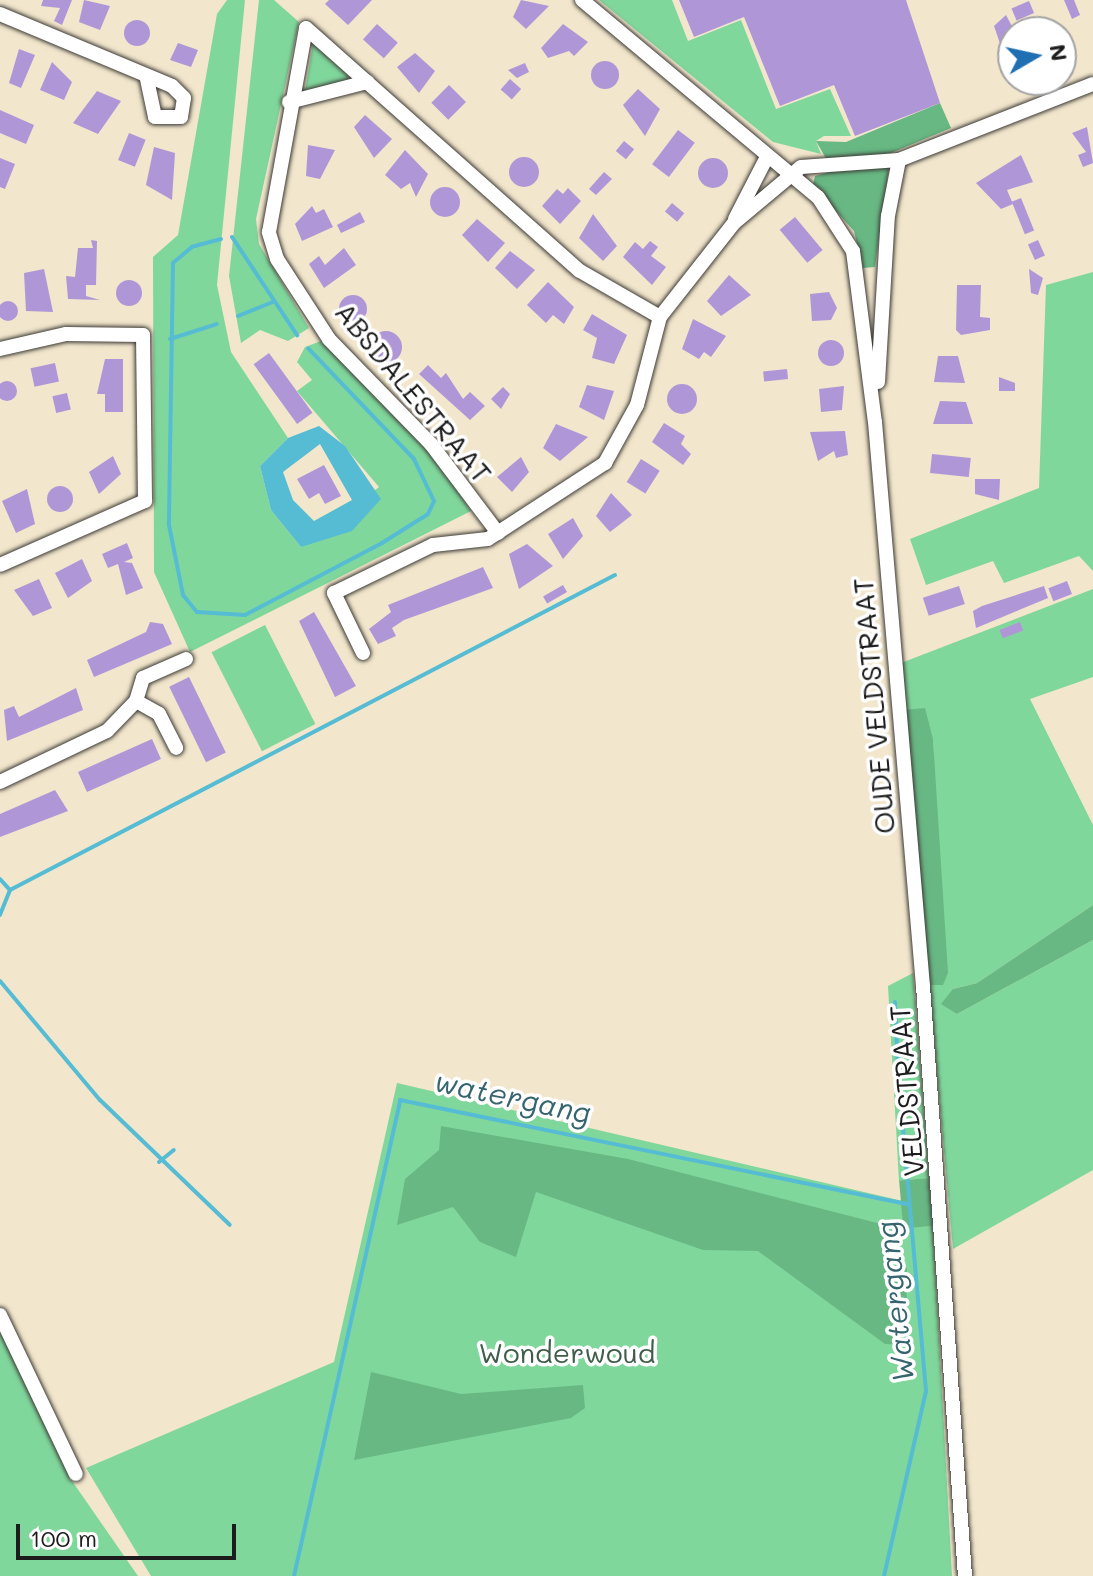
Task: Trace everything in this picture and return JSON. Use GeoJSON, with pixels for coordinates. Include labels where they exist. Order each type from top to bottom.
{"type":"FeatureCollection","features":[{"type":"Feature","properties":{"kind":"street"},"geometry":{"type":"LineString","coordinates":[[4,0],[0,12],[147,78]]}},
{"type":"Feature","properties":{"kind":"street","name":"OUDE VELDSTRAAT"},"geometry":{"type":"LineString","coordinates":[[582,0],[837,219],[853,251],[875,422],[923,986]]}},
{"type":"Feature","properties":{"kind":"street","name":"ABSDALESTRAAT"},"geometry":{"type":"LineString","coordinates":[[498,533],[431,444],[329,339],[277,259],[269,232],[289,102],[306,28],[580,271],[660,317]]}},
{"type":"Feature","properties":{"kind":"street"},"geometry":{"type":"LineString","coordinates":[[289,102],[367,82]]}},
{"type":"Feature","properties":{"kind":"street"},"geometry":{"type":"LineString","coordinates":[[734,223],[801,167],[899,160],[1093,84]]}},
{"type":"Feature","properties":{"kind":"street"},"geometry":{"type":"LineString","coordinates":[[363,653],[334,593],[433,545],[498,533],[605,463],[637,405],[660,317],[734,223],[766,159]]}},
{"type":"Feature","properties":{"kind":"street","name":"OUDE VELDSTRAAT"},"geometry":{"type":"LineString","coordinates":[[875,422],[888,216],[899,160]]}},
{"type":"Feature","properties":{"kind":"street"},"geometry":{"type":"LineString","coordinates":[[0,349],[66,334],[143,335],[145,501],[0,565]]}},
{"type":"Feature","properties":{"kind":"street"},"geometry":{"type":"LineString","coordinates":[[0,782],[107,731],[136,701],[143,678],[186,659]]}},
{"type":"Feature","properties":{"kind":"street"},"geometry":{"type":"LineString","coordinates":[[136,701],[159,714],[176,748]]}},
{"type":"Feature","properties":{"kind":"street","name":"VELDSTRAAT"},"geometry":{"type":"LineString","coordinates":[[923,986],[965,1576]]}},
{"type":"Feature","properties":{"kind":"street"},"geometry":{"type":"LineString","coordinates":[[0,1315],[76,1474]]}},
{"type":"Feature","properties":{"kind":"green space"},"geometry":{"type":"Polygon","coordinates":[[[227,0],[245,0],[217,285],[231,352],[288,438],[260,466],[271,510],[301,547],[379,487],[297,391],[312,380],[297,362],[305,347],[321,341],[434,456],[471,511],[190,652],[154,572],[153,257],[178,235],[217,14],[227,0]]]}},
{"type":"Feature","properties":{"kind":"green space"},"geometry":{"type":"Polygon","coordinates":[[[259,0],[274,0],[299,22],[256,219],[259,244],[309,328],[288,341],[260,330],[241,343],[229,276],[259,0]]]}},
{"type":"Feature","properties":{"kind":"green space"},"geometry":{"type":"Polygon","coordinates":[[[599,0],[672,0],[688,41],[741,20],[776,109],[830,89],[851,136],[824,136],[816,141],[821,154],[773,142],[599,0]]]}},
{"type":"Feature","properties":{"kind":"green space"},"geometry":{"type":"Polygon","coordinates":[[[313,44],[348,75],[348,80],[305,91],[313,44]]]}},
{"type":"Feature","properties":{"kind":"green space"},"geometry":{"type":"Polygon","coordinates":[[[940,103],[951,128],[891,153],[875,267],[863,268],[854,231],[813,185],[815,176],[833,171],[816,141],[846,142],[940,103]]]}},
{"type":"Feature","properties":{"kind":"green space"},"geometry":{"type":"Polygon","coordinates":[[[1093,272],[1093,571],[1079,556],[1004,583],[993,561],[926,585],[910,539],[1039,488],[1046,285],[1093,272]]]}},
{"type":"Feature","properties":{"kind":"green space"},"geometry":{"type":"Polygon","coordinates":[[[1093,589],[1093,677],[1030,699],[1093,825],[1093,905],[977,983],[953,989],[957,1014],[1093,940],[1093,1170],[953,1249],[929,985],[943,985],[933,739],[903,710],[901,663],[1093,589]]]}},
{"type":"Feature","properties":{"kind":"green space"},"geometry":{"type":"Polygon","coordinates":[[[265,625],[315,724],[262,751],[212,652],[265,625]]]}},
{"type":"Feature","properties":{"kind":"green space"},"geometry":{"type":"Polygon","coordinates":[[[925,708],[933,739],[948,973],[943,985],[929,985],[903,710],[925,708]]]}},
{"type":"Feature","properties":{"kind":"green space"},"geometry":{"type":"Polygon","coordinates":[[[1093,905],[1093,940],[957,1014],[941,1004],[953,989],[977,983],[1093,905]]]}},
{"type":"Feature","properties":{"kind":"green space"},"geometry":{"type":"Polygon","coordinates":[[[913,973],[929,1178],[899,1181],[888,986],[913,973]]]}},
{"type":"Feature","properties":{"kind":"green space","name":"Wonderwoud"},"geometry":{"type":"Polygon","coordinates":[[[397,1083],[924,1206],[925,1225],[933,1226],[952,1576],[151,1576],[86,1468],[334,1362],[397,1083]]]}},
{"type":"Feature","properties":{"kind":"green space"},"geometry":{"type":"Polygon","coordinates":[[[441,1126],[628,1159],[889,1226],[889,1265],[907,1268],[906,1345],[885,1344],[758,1251],[703,1250],[536,1192],[516,1257],[480,1242],[453,1207],[397,1225],[405,1179],[439,1150],[441,1126]]]}},
{"type":"Feature","properties":{"kind":"green space"},"geometry":{"type":"Polygon","coordinates":[[[929,1178],[933,1226],[903,1228],[899,1181],[929,1178]]]}},
{"type":"Feature","properties":{"kind":"green space"},"geometry":{"type":"Polygon","coordinates":[[[0,1324],[70,1478],[138,1576],[0,1576],[0,1324]]]}},
{"type":"Feature","properties":{"kind":"green space"},"geometry":{"type":"Polygon","coordinates":[[[371,1372],[461,1394],[583,1385],[585,1408],[571,1418],[354,1460],[371,1372]]]}},
{"type":"Feature","properties":{"kind":"water"},"geometry":{"type":"Polygon","coordinates":[[[319,426],[345,446],[381,499],[352,531],[301,547],[271,510],[260,466],[288,438],[319,426]],[[320,444],[283,472],[293,500],[314,521],[352,500],[320,444]]]}},
{"type":"Feature","properties":{"kind":"building"},"geometry":{"type":"Polygon","coordinates":[[[43,0],[72,0],[62,25],[54,21],[60,8],[41,6],[43,0]]]}},
{"type":"Feature","properties":{"kind":"building"},"geometry":{"type":"Polygon","coordinates":[[[84,0],[110,6],[100,30],[79,22],[84,0]]]}},
{"type":"Feature","properties":{"kind":"building"},"geometry":{"type":"Polygon","coordinates":[[[329,0],[372,0],[348,25],[325,4],[329,0]]]}},
{"type":"Feature","properties":{"kind":"building"},"geometry":{"type":"Polygon","coordinates":[[[521,0],[549,6],[526,29],[513,17],[521,0]]]}},
{"type":"Feature","properties":{"kind":"building"},"geometry":{"type":"Polygon","coordinates":[[[679,0],[906,0],[940,103],[855,136],[834,85],[780,106],[744,17],[694,37],[679,0]]]}},
{"type":"Feature","properties":{"kind":"building"},"geometry":{"type":"Polygon","coordinates":[[[1064,0],[1074,0],[1080,15],[1071,16],[1064,0]]]}},
{"type":"Feature","properties":{"kind":"building"},"geometry":{"type":"Polygon","coordinates":[[[1029,1],[1034,13],[1015,16],[1012,8],[1029,1]]]}},
{"type":"Feature","properties":{"kind":"building"},"geometry":{"type":"Polygon","coordinates":[[[137,20],[146,24],[150,33],[146,42],[137,46],[128,42],[124,33],[128,24],[137,20]]]}},
{"type":"Feature","properties":{"kind":"building"},"geometry":{"type":"Polygon","coordinates":[[[377,24],[398,43],[384,58],[363,40],[377,24]]]}},
{"type":"Feature","properties":{"kind":"building"},"geometry":{"type":"Polygon","coordinates":[[[563,24],[588,42],[574,56],[569,51],[548,58],[541,48],[563,24]]]}},
{"type":"Feature","properties":{"kind":"building"},"geometry":{"type":"Polygon","coordinates":[[[178,43],[198,50],[191,67],[170,60],[178,43]]]}},
{"type":"Feature","properties":{"kind":"building"},"geometry":{"type":"Polygon","coordinates":[[[19,49],[35,55],[21,88],[9,83],[19,49]]]}},
{"type":"Feature","properties":{"kind":"building"},"geometry":{"type":"Polygon","coordinates":[[[415,53],[435,71],[419,93],[397,67],[415,53]]]}},
{"type":"Feature","properties":{"kind":"building"},"geometry":{"type":"Polygon","coordinates":[[[605,61],[615,65],[619,75],[615,85],[605,89],[595,85],[591,75],[595,65],[605,61]]]}},
{"type":"Feature","properties":{"kind":"building"},"geometry":{"type":"Polygon","coordinates":[[[52,62],[72,82],[64,100],[40,90],[52,62]]]}},
{"type":"Feature","properties":{"kind":"building"},"geometry":{"type":"Polygon","coordinates":[[[525,63],[529,72],[517,78],[508,70],[525,63]]]}},
{"type":"Feature","properties":{"kind":"building"},"geometry":{"type":"Polygon","coordinates":[[[510,79],[521,89],[512,99],[501,89],[510,79]]]}},
{"type":"Feature","properties":{"kind":"building"},"geometry":{"type":"Polygon","coordinates":[[[449,85],[466,102],[448,120],[431,103],[449,85]]]}},
{"type":"Feature","properties":{"kind":"building"},"geometry":{"type":"Polygon","coordinates":[[[638,89],[660,109],[645,136],[623,105],[638,89]]]}},
{"type":"Feature","properties":{"kind":"building"},"geometry":{"type":"Polygon","coordinates":[[[97,91],[121,101],[98,134],[73,123],[97,91]]]}},
{"type":"Feature","properties":{"kind":"building"},"geometry":{"type":"Polygon","coordinates":[[[0,110],[34,125],[26,144],[0,133],[0,110]]]}},
{"type":"Feature","properties":{"kind":"building"},"geometry":{"type":"Polygon","coordinates":[[[365,115],[392,139],[374,158],[354,127],[365,115]]]}},
{"type":"Feature","properties":{"kind":"building"},"geometry":{"type":"Polygon","coordinates":[[[1087,127],[1093,163],[1083,167],[1078,155],[1086,152],[1072,133],[1087,127]]]}},
{"type":"Feature","properties":{"kind":"building"},"geometry":{"type":"Polygon","coordinates":[[[678,130],[695,143],[669,177],[652,164],[678,130]]]}},
{"type":"Feature","properties":{"kind":"building"},"geometry":{"type":"Polygon","coordinates":[[[129,133],[146,140],[135,167],[118,160],[129,133]]]}},
{"type":"Feature","properties":{"kind":"building"},"geometry":{"type":"Polygon","coordinates":[[[624,141],[634,149],[626,159],[616,151],[624,141]]]}},
{"type":"Feature","properties":{"kind":"building"},"geometry":{"type":"Polygon","coordinates":[[[308,145],[335,150],[320,179],[306,176],[308,145]]]}},
{"type":"Feature","properties":{"kind":"building"},"geometry":{"type":"Polygon","coordinates":[[[154,147],[175,153],[172,200],[146,185],[154,147]]]}},
{"type":"Feature","properties":{"kind":"building"},"geometry":{"type":"Polygon","coordinates":[[[405,150],[428,174],[416,197],[410,183],[401,189],[385,175],[405,150]]]}},
{"type":"Feature","properties":{"kind":"building"},"geometry":{"type":"Polygon","coordinates":[[[1021,155],[1033,182],[1007,190],[1013,204],[1001,209],[976,183],[1021,155]]]}},
{"type":"Feature","properties":{"kind":"building"},"geometry":{"type":"Polygon","coordinates":[[[524,157],[530,158],[538,166],[538,178],[530,186],[524,187],[518,186],[510,178],[509,172],[510,166],[518,158],[524,157]]]}},
{"type":"Feature","properties":{"kind":"building"},"geometry":{"type":"Polygon","coordinates":[[[0,158],[15,164],[5,189],[0,187],[0,158]]]}},
{"type":"Feature","properties":{"kind":"building"},"geometry":{"type":"Polygon","coordinates":[[[713,158],[724,162],[728,173],[724,184],[713,188],[702,184],[698,173],[702,162],[713,158]]]}},
{"type":"Feature","properties":{"kind":"building"},"geometry":{"type":"Polygon","coordinates":[[[604,172],[612,179],[596,195],[589,189],[604,172]]]}},
{"type":"Feature","properties":{"kind":"building"},"geometry":{"type":"Polygon","coordinates":[[[445,187],[456,191],[460,202],[456,213],[445,217],[434,213],[430,202],[434,191],[445,187]]]}},
{"type":"Feature","properties":{"kind":"building"},"geometry":{"type":"Polygon","coordinates":[[[568,188],[581,201],[560,224],[542,206],[557,189],[563,194],[568,188]]]}},
{"type":"Feature","properties":{"kind":"building"},"geometry":{"type":"Polygon","coordinates":[[[1021,198],[1034,230],[1025,234],[1012,202],[1021,198]]]}},
{"type":"Feature","properties":{"kind":"building"},"geometry":{"type":"Polygon","coordinates":[[[672,203],[684,213],[677,222],[665,211],[672,203]]]}},
{"type":"Feature","properties":{"kind":"building"},"geometry":{"type":"Polygon","coordinates":[[[312,206],[316,213],[324,209],[333,227],[302,241],[295,224],[312,206]]]}},
{"type":"Feature","properties":{"kind":"building"},"geometry":{"type":"Polygon","coordinates":[[[360,212],[365,222],[341,233],[337,225],[360,212]]]}},
{"type":"Feature","properties":{"kind":"building"},"geometry":{"type":"Polygon","coordinates":[[[593,214],[617,246],[603,261],[579,238],[593,214]]]}},
{"type":"Feature","properties":{"kind":"building"},"geometry":{"type":"Polygon","coordinates":[[[795,217],[823,250],[807,263],[780,230],[795,217]]]}},
{"type":"Feature","properties":{"kind":"building"},"geometry":{"type":"Polygon","coordinates":[[[477,219],[505,243],[488,262],[462,235],[477,219]]]}},
{"type":"Feature","properties":{"kind":"building"},"geometry":{"type":"Polygon","coordinates":[[[91,240],[97,241],[96,285],[86,285],[86,296],[100,300],[68,299],[66,276],[75,277],[78,248],[93,248],[91,240]]]}},
{"type":"Feature","properties":{"kind":"building"},"geometry":{"type":"Polygon","coordinates":[[[1038,240],[1045,256],[1035,260],[1028,244],[1038,240]]]}},
{"type":"Feature","properties":{"kind":"building"},"geometry":{"type":"Polygon","coordinates":[[[650,241],[658,247],[651,256],[666,267],[652,285],[623,257],[635,242],[643,249],[650,241]]]}},
{"type":"Feature","properties":{"kind":"building"},"geometry":{"type":"Polygon","coordinates":[[[344,248],[356,265],[324,288],[309,264],[319,256],[325,265],[344,248]]]}},
{"type":"Feature","properties":{"kind":"building"},"geometry":{"type":"Polygon","coordinates":[[[510,251],[535,270],[517,289],[495,268],[510,251]]]}},
{"type":"Feature","properties":{"kind":"building"},"geometry":{"type":"Polygon","coordinates":[[[44,269],[53,312],[26,311],[24,273],[44,269]]]}},
{"type":"Feature","properties":{"kind":"building"},"geometry":{"type":"Polygon","coordinates":[[[1029,269],[1043,278],[1038,295],[1031,293],[1029,269]]]}},
{"type":"Feature","properties":{"kind":"building"},"geometry":{"type":"Polygon","coordinates":[[[729,275],[751,295],[721,316],[707,301],[729,275]]]}},
{"type":"Feature","properties":{"kind":"building"},"geometry":{"type":"Polygon","coordinates":[[[129,280],[138,284],[142,293],[138,302],[129,306],[120,302],[116,293],[120,284],[129,280]]]}},
{"type":"Feature","properties":{"kind":"building"},"geometry":{"type":"Polygon","coordinates":[[[548,282],[574,307],[564,324],[553,315],[546,323],[527,305],[548,282]]]}},
{"type":"Feature","properties":{"kind":"building"},"geometry":{"type":"Polygon","coordinates":[[[957,285],[981,285],[980,317],[990,318],[990,330],[961,335],[956,330],[957,285]]]}},
{"type":"Feature","properties":{"kind":"building"},"geometry":{"type":"Polygon","coordinates":[[[829,292],[837,308],[831,320],[812,321],[810,294],[829,292]]]}},
{"type":"Feature","properties":{"kind":"building"},"geometry":{"type":"Polygon","coordinates":[[[353,295],[363,299],[367,309],[363,319],[353,323],[343,319],[339,309],[343,299],[353,295]]]}},
{"type":"Feature","properties":{"kind":"building"},"geometry":{"type":"Polygon","coordinates":[[[8,301],[15,304],[18,311],[15,318],[8,321],[1,318],[-2,311],[1,304],[8,301]]]}},
{"type":"Feature","properties":{"kind":"building"},"geometry":{"type":"Polygon","coordinates":[[[592,314],[627,335],[614,364],[592,358],[597,338],[583,330],[592,314]]]}},
{"type":"Feature","properties":{"kind":"building"},"geometry":{"type":"Polygon","coordinates":[[[693,319],[726,336],[711,357],[704,352],[699,359],[682,349],[693,319]]]}},
{"type":"Feature","properties":{"kind":"building"},"geometry":{"type":"Polygon","coordinates":[[[386,331],[397,336],[402,347],[397,358],[386,363],[375,358],[370,347],[375,336],[386,331]]]}},
{"type":"Feature","properties":{"kind":"building"},"geometry":{"type":"Polygon","coordinates":[[[831,340],[840,344],[844,353],[840,362],[831,366],[822,362],[818,353],[822,344],[831,340]]]}},
{"type":"Feature","properties":{"kind":"building"},"geometry":{"type":"Polygon","coordinates":[[[269,353],[312,413],[297,424],[254,364],[269,353]]]}},
{"type":"Feature","properties":{"kind":"building"},"geometry":{"type":"Polygon","coordinates":[[[938,356],[958,356],[965,383],[934,382],[938,356]]]}},
{"type":"Feature","properties":{"kind":"building"},"geometry":{"type":"Polygon","coordinates":[[[105,359],[123,359],[123,412],[105,412],[105,394],[97,394],[105,359]]]}},
{"type":"Feature","properties":{"kind":"building"},"geometry":{"type":"Polygon","coordinates":[[[55,363],[59,382],[34,387],[31,368],[55,363]]]}},
{"type":"Feature","properties":{"kind":"building"},"geometry":{"type":"Polygon","coordinates":[[[428,365],[441,378],[446,373],[463,399],[470,392],[485,406],[470,420],[419,374],[428,365]]]}},
{"type":"Feature","properties":{"kind":"building"},"geometry":{"type":"Polygon","coordinates":[[[787,369],[788,379],[764,381],[763,372],[787,369]]]}},
{"type":"Feature","properties":{"kind":"building"},"geometry":{"type":"Polygon","coordinates":[[[999,377],[1015,383],[1015,391],[999,391],[999,377]]]}},
{"type":"Feature","properties":{"kind":"building"},"geometry":{"type":"Polygon","coordinates":[[[7,381],[14,384],[17,391],[14,398],[7,401],[0,398],[-3,391],[0,384],[7,381]]]}},
{"type":"Feature","properties":{"kind":"building"},"geometry":{"type":"Polygon","coordinates":[[[682,384],[693,388],[697,399],[693,410],[682,414],[671,410],[667,399],[671,388],[682,384]]]}},
{"type":"Feature","properties":{"kind":"building"},"geometry":{"type":"Polygon","coordinates":[[[587,385],[614,391],[604,420],[579,407],[587,385]]]}},
{"type":"Feature","properties":{"kind":"building"},"geometry":{"type":"Polygon","coordinates":[[[844,386],[842,410],[821,412],[819,389],[844,386]]]}},
{"type":"Feature","properties":{"kind":"building"},"geometry":{"type":"Polygon","coordinates":[[[503,387],[510,394],[501,409],[491,399],[503,387]]]}},
{"type":"Feature","properties":{"kind":"building"},"geometry":{"type":"Polygon","coordinates":[[[67,393],[71,410],[56,413],[52,396],[67,393]]]}},
{"type":"Feature","properties":{"kind":"building"},"geometry":{"type":"Polygon","coordinates":[[[940,401],[966,402],[973,424],[933,424],[940,401]]]}},
{"type":"Feature","properties":{"kind":"building"},"geometry":{"type":"Polygon","coordinates":[[[664,423],[685,436],[681,444],[691,454],[683,465],[652,442],[664,423]]]}},
{"type":"Feature","properties":{"kind":"building"},"geometry":{"type":"Polygon","coordinates":[[[556,424],[588,437],[560,461],[543,448],[556,424]]]}},
{"type":"Feature","properties":{"kind":"building"},"geometry":{"type":"Polygon","coordinates":[[[845,431],[848,455],[836,458],[834,451],[818,461],[810,432],[845,431]]]}},
{"type":"Feature","properties":{"kind":"building"},"geometry":{"type":"Polygon","coordinates":[[[932,454],[971,458],[969,477],[930,473],[932,454]]]}},
{"type":"Feature","properties":{"kind":"building"},"geometry":{"type":"Polygon","coordinates":[[[113,456],[121,474],[99,494],[89,472],[113,456]]]}},
{"type":"Feature","properties":{"kind":"building"},"geometry":{"type":"Polygon","coordinates":[[[521,457],[529,472],[512,492],[497,477],[521,457]]]}},
{"type":"Feature","properties":{"kind":"building"},"geometry":{"type":"Polygon","coordinates":[[[641,459],[660,471],[645,494],[627,482],[641,459]]]}},
{"type":"Feature","properties":{"kind":"building"},"geometry":{"type":"Polygon","coordinates":[[[324,465],[341,496],[325,504],[319,493],[309,499],[297,479],[324,465]]]}},
{"type":"Feature","properties":{"kind":"building"},"geometry":{"type":"Polygon","coordinates":[[[975,479],[1000,479],[999,500],[975,494],[975,479]]]}},
{"type":"Feature","properties":{"kind":"building"},"geometry":{"type":"Polygon","coordinates":[[[60,486],[69,490],[73,499],[69,508],[60,512],[51,508],[47,499],[51,490],[60,486]]]}},
{"type":"Feature","properties":{"kind":"building"},"geometry":{"type":"Polygon","coordinates":[[[27,489],[35,524],[16,533],[2,501],[27,489]]]}},
{"type":"Feature","properties":{"kind":"building"},"geometry":{"type":"Polygon","coordinates":[[[611,493],[632,515],[610,532],[596,516],[611,493]]]}},
{"type":"Feature","properties":{"kind":"building"},"geometry":{"type":"Polygon","coordinates":[[[573,518],[583,536],[563,559],[548,534],[573,518]]]}},
{"type":"Feature","properties":{"kind":"building"},"geometry":{"type":"Polygon","coordinates":[[[127,543],[133,558],[124,562],[132,563],[143,588],[126,595],[118,564],[108,568],[102,554],[127,543]]]}},
{"type":"Feature","properties":{"kind":"building"},"geometry":{"type":"Polygon","coordinates":[[[527,544],[553,566],[519,589],[509,554],[527,544]]]}},
{"type":"Feature","properties":{"kind":"building"},"geometry":{"type":"Polygon","coordinates":[[[82,559],[92,581],[68,598],[55,573],[82,559]]]}},
{"type":"Feature","properties":{"kind":"building"},"geometry":{"type":"Polygon","coordinates":[[[483,567],[493,588],[404,620],[392,628],[396,636],[378,644],[369,629],[391,612],[388,605],[483,567]]]}},
{"type":"Feature","properties":{"kind":"building"},"geometry":{"type":"Polygon","coordinates":[[[39,579],[52,608],[33,616],[14,590],[39,579]]]}},
{"type":"Feature","properties":{"kind":"building"},"geometry":{"type":"Polygon","coordinates":[[[1067,581],[1072,594],[1053,601],[1048,588],[1067,581]]]}},
{"type":"Feature","properties":{"kind":"building"},"geometry":{"type":"Polygon","coordinates":[[[563,585],[567,592],[547,603],[543,596],[563,585]]]}},
{"type":"Feature","properties":{"kind":"building"},"geometry":{"type":"Polygon","coordinates":[[[959,586],[965,604],[929,616],[923,598],[959,586]]]}},
{"type":"Feature","properties":{"kind":"building"},"geometry":{"type":"Polygon","coordinates":[[[1044,586],[1048,598],[976,628],[973,611],[1044,586]]]}},
{"type":"Feature","properties":{"kind":"building"},"geometry":{"type":"Polygon","coordinates":[[[314,612],[356,686],[335,697],[299,621],[314,612]]]}},
{"type":"Feature","properties":{"kind":"building"},"geometry":{"type":"Polygon","coordinates":[[[150,622],[163,624],[172,644],[94,677],[87,660],[146,632],[150,622]]]}},
{"type":"Feature","properties":{"kind":"building"},"geometry":{"type":"Polygon","coordinates":[[[1020,622],[1023,630],[1003,638],[999,630],[1020,622]]]}},
{"type":"Feature","properties":{"kind":"building"},"geometry":{"type":"Polygon","coordinates":[[[189,677],[226,752],[206,762],[169,687],[189,677]]]}},
{"type":"Feature","properties":{"kind":"building"},"geometry":{"type":"Polygon","coordinates":[[[76,688],[83,710],[7,741],[4,710],[14,706],[19,717],[76,688]]]}},
{"type":"Feature","properties":{"kind":"building"},"geometry":{"type":"Polygon","coordinates":[[[152,739],[161,759],[87,792],[78,772],[152,739]]]}},
{"type":"Feature","properties":{"kind":"building"},"geometry":{"type":"Polygon","coordinates":[[[55,790],[68,811],[0,837],[0,814],[55,790]]]}},
{"type":"Feature","properties":{"kind":"waterway"},"geometry":{"type":"LineString","coordinates":[[232,237],[297,335]]}},
{"type":"Feature","properties":{"kind":"waterway"},"geometry":{"type":"LineString","coordinates":[[221,239],[192,247],[173,263],[169,525],[183,595],[197,612],[245,615],[382,543],[428,514],[434,501],[414,459],[308,348]]}},
{"type":"Feature","properties":{"kind":"waterway"},"geometry":{"type":"LineString","coordinates":[[238,316],[273,302]]}},
{"type":"Feature","properties":{"kind":"waterway"},"geometry":{"type":"LineString","coordinates":[[170,339],[217,324]]}},
{"type":"Feature","properties":{"kind":"waterway"},"geometry":{"type":"LineString","coordinates":[[10,890],[615,575]]}},
{"type":"Feature","properties":{"kind":"waterway"},"geometry":{"type":"LineString","coordinates":[[0,879],[10,890],[0,915]]}},
{"type":"Feature","properties":{"kind":"waterway"},"geometry":{"type":"LineString","coordinates":[[0,981],[100,1100],[230,1225]]}},
{"type":"Feature","properties":{"kind":"waterway"},"geometry":{"type":"LineString","coordinates":[[895,1002],[899,1098]]}},
{"type":"Feature","properties":{"kind":"waterway","name":"watergang"},"geometry":{"type":"LineString","coordinates":[[294,1576],[400,1100],[906,1204]]}},
{"type":"Feature","properties":{"kind":"waterway","name":"Watergang"},"geometry":{"type":"LineString","coordinates":[[884,1576],[926,1391],[902,1114]]}},
{"type":"Feature","properties":{"kind":"waterway"},"geometry":{"type":"LineString","coordinates":[[159,1162],[174,1150]]}}]}
